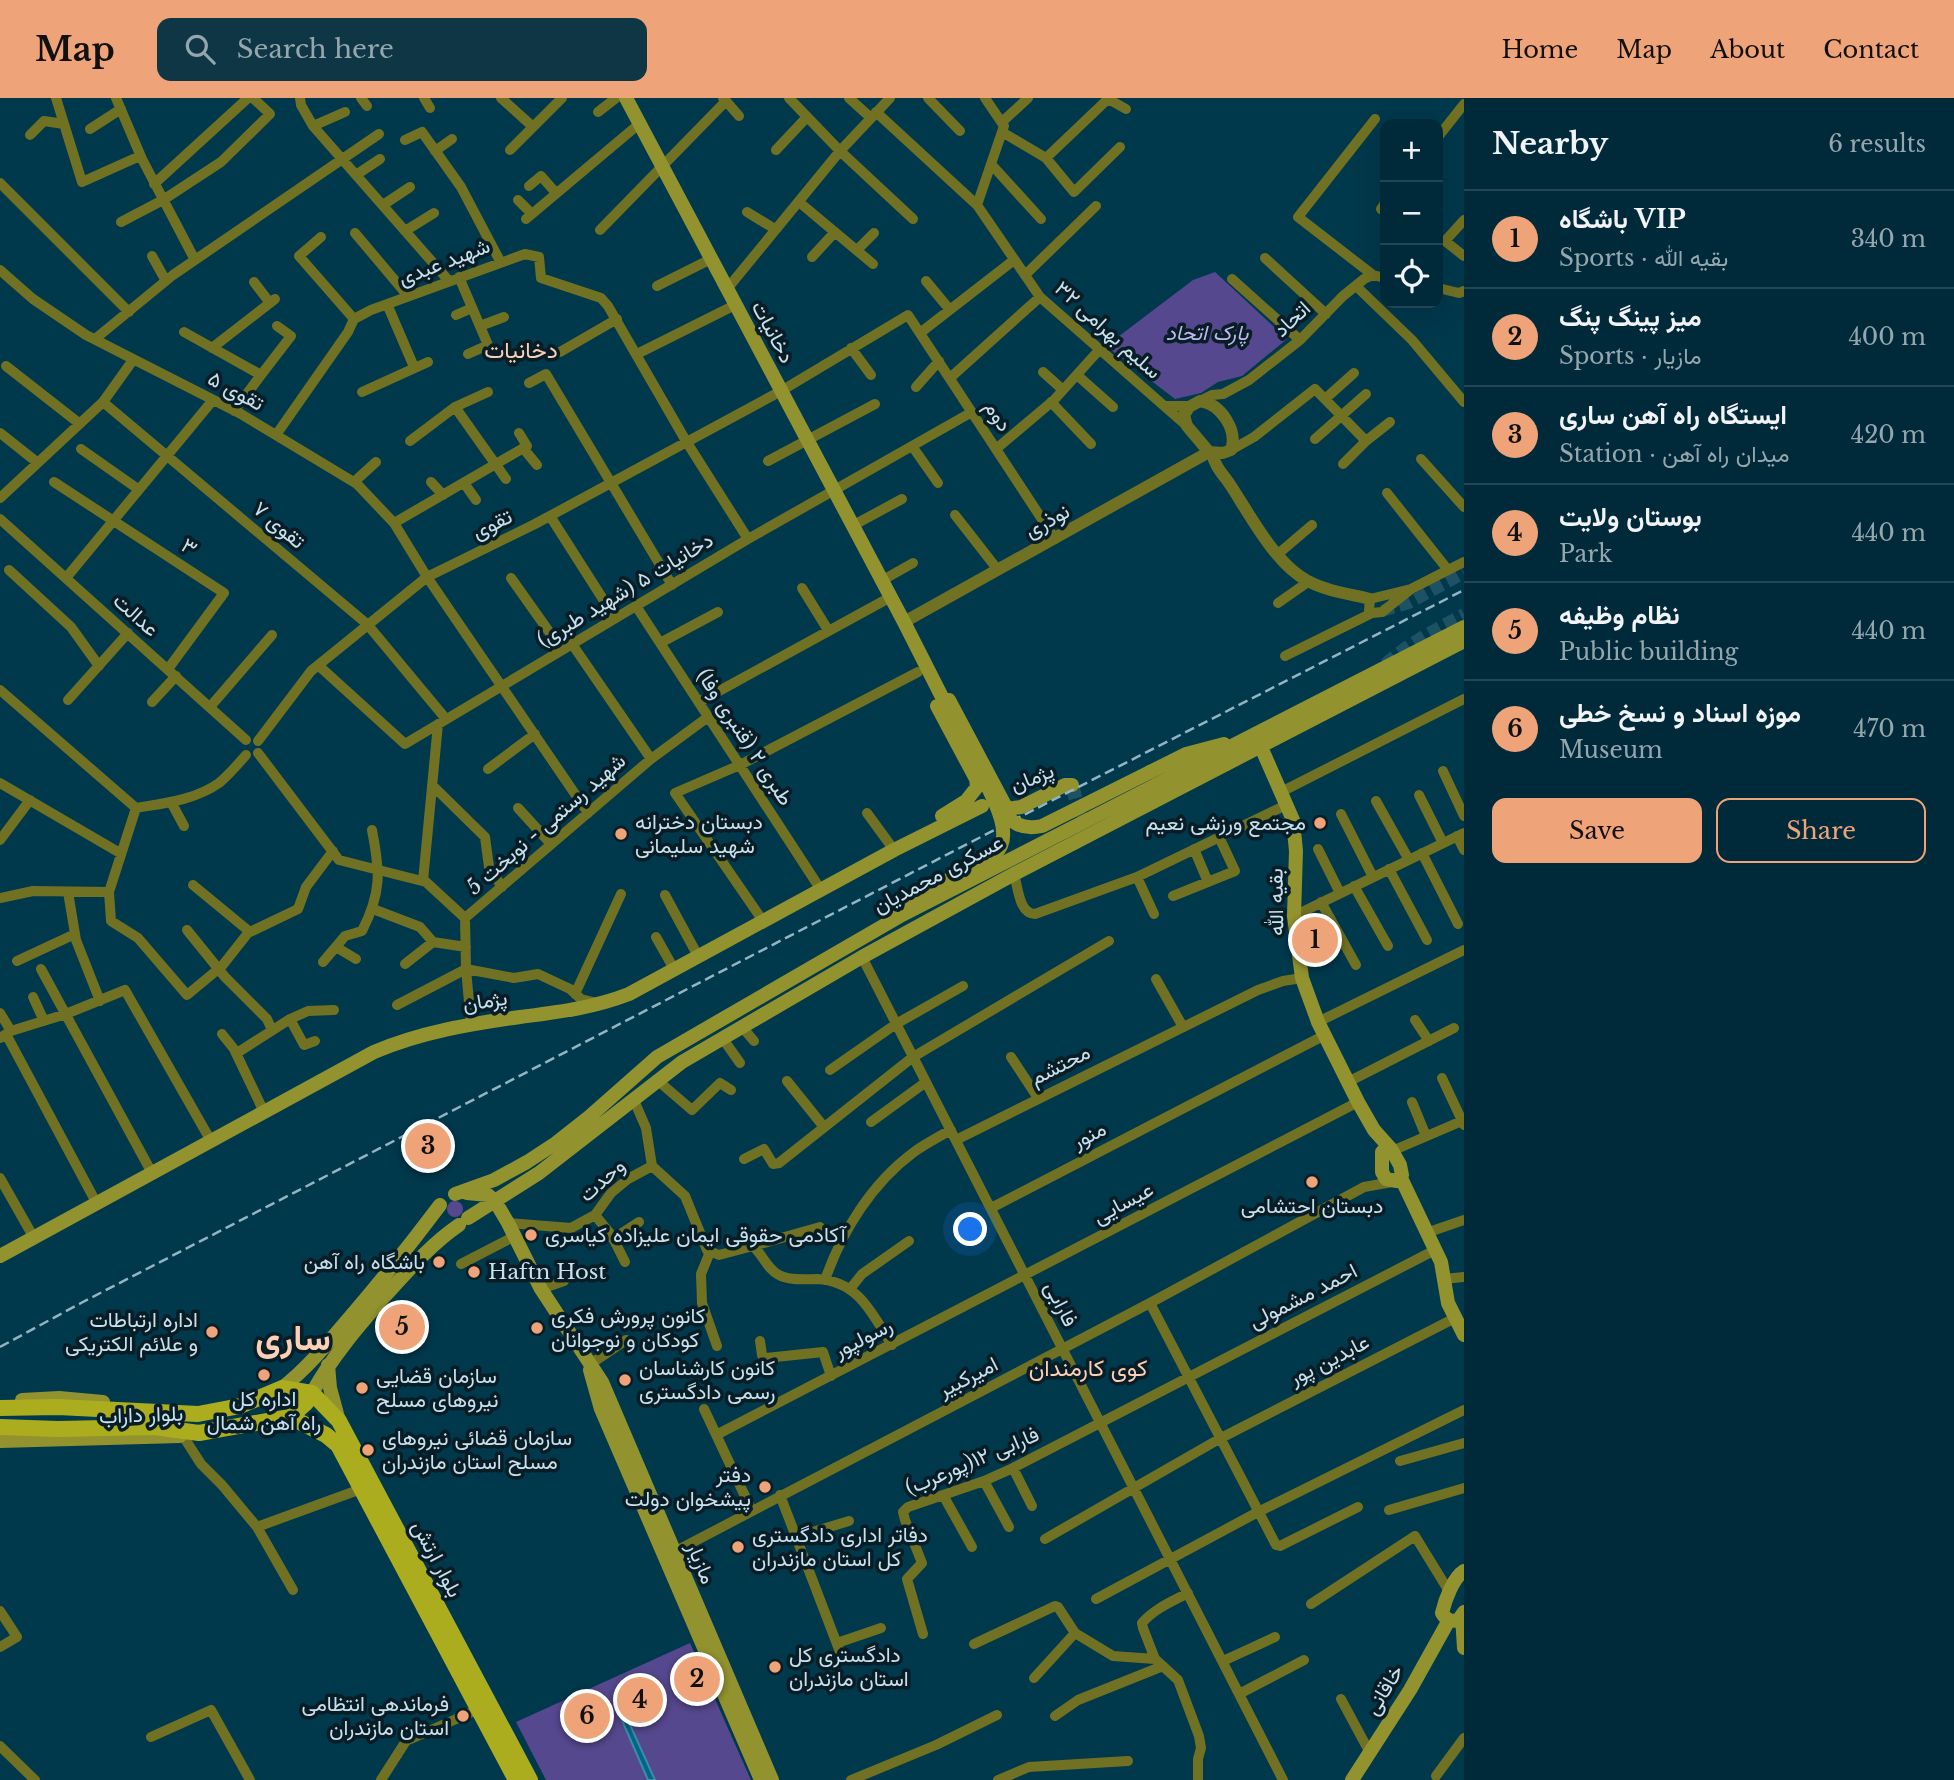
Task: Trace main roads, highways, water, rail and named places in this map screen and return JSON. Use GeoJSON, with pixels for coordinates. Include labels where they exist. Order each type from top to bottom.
{"type":"FeatureCollection","features":[{"type":"Feature","properties":{"kind":"main road","name":"دخانیات"},"geometry":{"type":"LineString","coordinates":[[626,98],[944,701],[996,807]]}},
{"type":"Feature","properties":{"kind":"main road","name":"دخانیات"},"geometry":{"type":"LineString","coordinates":[[884,588],[911,640]]}},
{"type":"Feature","properties":{"kind":"main road","name":"عسکری محمدیان"},"geometry":{"type":"LineString","coordinates":[[312,1393],[348,1337],[427,1250],[464,1221],[539,1173],[657,1080],[862,957],[1464,627]]}},
{"type":"Feature","properties":{"kind":"main road"},"geometry":{"type":"LineString","coordinates":[[897,848],[908,837],[966,801],[977,787],[976,779],[918,672],[911,640]]}},
{"type":"Feature","properties":{"kind":"main road"},"geometry":{"type":"LineString","coordinates":[[827,957],[876,919],[987,861],[1003,846],[1003,829],[996,807],[924,653],[911,640]]}},
{"type":"Feature","properties":{"kind":"main road","name":"عسکری محمدیان"},"geometry":{"type":"LineString","coordinates":[[457,1194],[495,1180],[527,1162],[589,1117],[657,1057],[902,915],[1192,767],[1256,741],[1464,642]]}},
{"type":"Feature","properties":{"kind":"main road"},"geometry":{"type":"LineString","coordinates":[[996,807],[1013,823],[1042,826],[1185,754],[1256,741]]}},
{"type":"Feature","properties":{"kind":"main road","name":"بقیه الله"},"geometry":{"type":"LineString","coordinates":[[1256,741],[1293,820],[1296,851],[1294,916],[1302,978],[1322,1028],[1386,1156],[1400,1165],[1396,1180],[1441,1262],[1448,1303],[1464,1335]]}},
{"type":"Feature","properties":{"kind":"main road"},"geometry":{"type":"LineString","coordinates":[[1105,804],[1184,765],[1192,767]]}},
{"type":"Feature","properties":{"kind":"main road","name":"پژمان"},"geometry":{"type":"LineString","coordinates":[[0,1256],[374,1052],[399,1041],[471,1024],[603,1004],[629,994],[897,848],[996,807],[1021,807],[1065,785],[1072,785]]}},
{"type":"Feature","properties":{"kind":"main road"},"geometry":{"type":"LineString","coordinates":[[902,915],[913,904],[1056,831]]}},
{"type":"Feature","properties":{"kind":"main road"},"geometry":{"type":"LineString","coordinates":[[855,942],[862,957]]}},
{"type":"Feature","properties":{"kind":"main road"},"geometry":{"type":"LineString","coordinates":[[276,1391],[314,1359],[402,1256],[448,1196],[479,1192],[495,1201]]}},
{"type":"Feature","properties":{"kind":"main road"},"geometry":{"type":"LineString","coordinates":[[457,1194],[470,1205],[464,1221]]}},
{"type":"Feature","properties":{"kind":"main road","name":"مازیار"},"geometry":{"type":"LineString","coordinates":[[495,1201],[541,1289],[589,1365],[705,1638],[761,1780]]}},
{"type":"Feature","properties":{"kind":"main road"},"geometry":{"type":"LineString","coordinates":[[440,1205],[444,1220],[451,1224],[488,1217],[512,1230]]}},
{"type":"Feature","properties":{"kind":"main road"},"geometry":{"type":"LineString","coordinates":[[328,1365],[330,1388],[339,1421]]}},
{"type":"Feature","properties":{"kind":"main road"},"geometry":{"type":"LineString","coordinates":[[276,1391],[312,1393],[306,1403],[286,1417]]}},
{"type":"Feature","properties":{"kind":"main road"},"geometry":{"type":"LineString","coordinates":[[276,1391],[286,1407],[286,1417]]}},
{"type":"Feature","properties":{"kind":"main road","name":"بلوار داراب"},"geometry":{"type":"LineString","coordinates":[[0,1402],[59,1398],[151,1406],[198,1414],[240,1406],[276,1391]]}},
{"type":"Feature","properties":{"kind":"main road","name":"مازیار"},"geometry":{"type":"LineString","coordinates":[[600,1392],[674,1552],[705,1638],[772,1780]]}},
{"type":"Feature","properties":{"kind":"main road","name":"بلوار ارتش"},"geometry":{"type":"LineString","coordinates":[[312,1393],[339,1421],[485,1707],[530,1780]]}},
{"type":"Feature","properties":{"kind":"main road"},"geometry":{"type":"LineString","coordinates":[[0,1408],[58,1407],[198,1414]]}},
{"type":"Feature","properties":{"kind":"main road","name":"بلوار داراب"},"geometry":{"type":"LineString","coordinates":[[0,1441],[191,1434],[286,1417]]}},
{"type":"Feature","properties":{"kind":"main road","name":"بلوار ارتش"},"geometry":{"type":"LineString","coordinates":[[286,1417],[326,1435],[338,1445],[455,1650]]}},
{"type":"Feature","properties":{"kind":"main road"},"geometry":{"type":"LineString","coordinates":[[0,1427],[154,1427],[191,1434]]}},
{"type":"Feature","properties":{"kind":"main road"},"geometry":{"type":"LineString","coordinates":[[1463,1571],[1442,1613],[1458,1616],[1464,1648]]}},
{"type":"Feature","properties":{"kind":"main road","name":"خاقانی"},"geometry":{"type":"LineString","coordinates":[[1352,1780],[1458,1616]]}},
{"type":"Feature","properties":{"kind":"main road","name":"بلوار ارتش"},"geometry":{"type":"LineString","coordinates":[[485,1707],[516,1780]]}},
{"type":"Feature","properties":{"kind":"water"},"geometry":{"type":"Polygon","coordinates":[[[626,1716],[655,1780],[648,1780],[621,1718],[626,1716]]]}},
{"type":"Feature","properties":{"kind":"tunnel"},"geometry":{"type":"LineString","coordinates":[[1382,611],[1409,603],[1464,573]]}},
{"type":"Feature","properties":{"kind":"tunnel"},"geometry":{"type":"LineString","coordinates":[[1385,664],[1413,643],[1464,614]]}},
{"type":"Feature","properties":{"kind":"tunnel"},"geometry":{"type":"LineString","coordinates":[[1072,785],[1079,811],[1077,817]]}},
{"type":"Feature","properties":{"kind":"railway"},"geometry":{"type":"LineString","coordinates":[[0,1347],[1004,825],[1464,590]]}},
{"type":"Feature","properties":{"kind":"place","name":"مجتمع ورزشی نعیم"},"geometry":{"type":"Point","coordinates":[1320,823]}},
{"type":"Feature","properties":{"kind":"place","name":"دبستان دخترانه شهید سلیمانی"},"geometry":{"type":"Point","coordinates":[621,834]}},
{"type":"Feature","properties":{"kind":"place","name":"باشگاه VIP"},"geometry":{"type":"Point","coordinates":[1315,940]}},
{"type":"Feature","properties":{"kind":"place","name":"ایستگاه راه آهن ساری"},"geometry":{"type":"Point","coordinates":[428,1146]}},
{"type":"Feature","properties":{"kind":"place","name":"دبستان احتشامی"},"geometry":{"type":"Point","coordinates":[1312,1182]}},
{"type":"Feature","properties":{"kind":"place","name":"آکادمی حقوقی ایمان علیزاده کیاسری"},"geometry":{"type":"Point","coordinates":[531,1235]}},
{"type":"Feature","properties":{"kind":"place","name":"باشگاه راه آهن"},"geometry":{"type":"Point","coordinates":[439,1262]}},
{"type":"Feature","properties":{"kind":"place","name":"Haftn Host"},"geometry":{"type":"Point","coordinates":[474,1272]}},
{"type":"Feature","properties":{"kind":"place","name":"نظام وظیفه"},"geometry":{"type":"Point","coordinates":[402,1327]}},
{"type":"Feature","properties":{"kind":"place","name":"کانون پرورش فکری کودکان و نوجوانان"},"geometry":{"type":"Point","coordinates":[537,1328]}},
{"type":"Feature","properties":{"kind":"place","name":"اداره ارتباطات و علائم الکتریکی"},"geometry":{"type":"Point","coordinates":[212,1332]}},
{"type":"Feature","properties":{"kind":"place","name":"اداره کل راه آهن شمال"},"geometry":{"type":"Point","coordinates":[264,1375]}},
{"type":"Feature","properties":{"kind":"place","name":"کانون کارشناسان رسمی دادگستری"},"geometry":{"type":"Point","coordinates":[625,1380]}},
{"type":"Feature","properties":{"kind":"place","name":"سازمان قضایی نیروهای مسلح"},"geometry":{"type":"Point","coordinates":[362,1388]}},
{"type":"Feature","properties":{"kind":"place","name":"سازمان قضائی نیروهای مسلح استان مازندران"},"geometry":{"type":"Point","coordinates":[368,1450]}},
{"type":"Feature","properties":{"kind":"place","name":"دفتر پیشخوان دولت"},"geometry":{"type":"Point","coordinates":[765,1487]}},
{"type":"Feature","properties":{"kind":"place","name":"دفاتر اداری دادگستری کل استان مازندران"},"geometry":{"type":"Point","coordinates":[738,1547]}},
{"type":"Feature","properties":{"kind":"place","name":"دادگستری کل استان مازندران"},"geometry":{"type":"Point","coordinates":[775,1667]}},
{"type":"Feature","properties":{"kind":"place","name":"میز پینگ پنگ"},"geometry":{"type":"Point","coordinates":[697,1679]}},
{"type":"Feature","properties":{"kind":"place","name":"بوستان ولایت"},"geometry":{"type":"Point","coordinates":[640,1700]}},
{"type":"Feature","properties":{"kind":"place","name":"فرماندهی انتظامی استان مازندران"},"geometry":{"type":"Point","coordinates":[463,1716]}},
{"type":"Feature","properties":{"kind":"place","name":"موزه اسناد و نسخ خطی"},"geometry":{"type":"Point","coordinates":[587,1716]}},
{"type":"Feature","properties":{"kind":"district","name":"دخانیات"},"geometry":{"type":"Point","coordinates":[521,350]}},
{"type":"Feature","properties":{"kind":"district","name":"ساری"},"geometry":{"type":"Point","coordinates":[293,1337]}},
{"type":"Feature","properties":{"kind":"district","name":"کوی کارمندان"},"geometry":{"type":"Point","coordinates":[1088,1368]}},
{"type":"Feature","properties":{"kind":"park label","name":"پارک اتحاد"},"geometry":{"type":"Point","coordinates":[1207,333]}}]}
